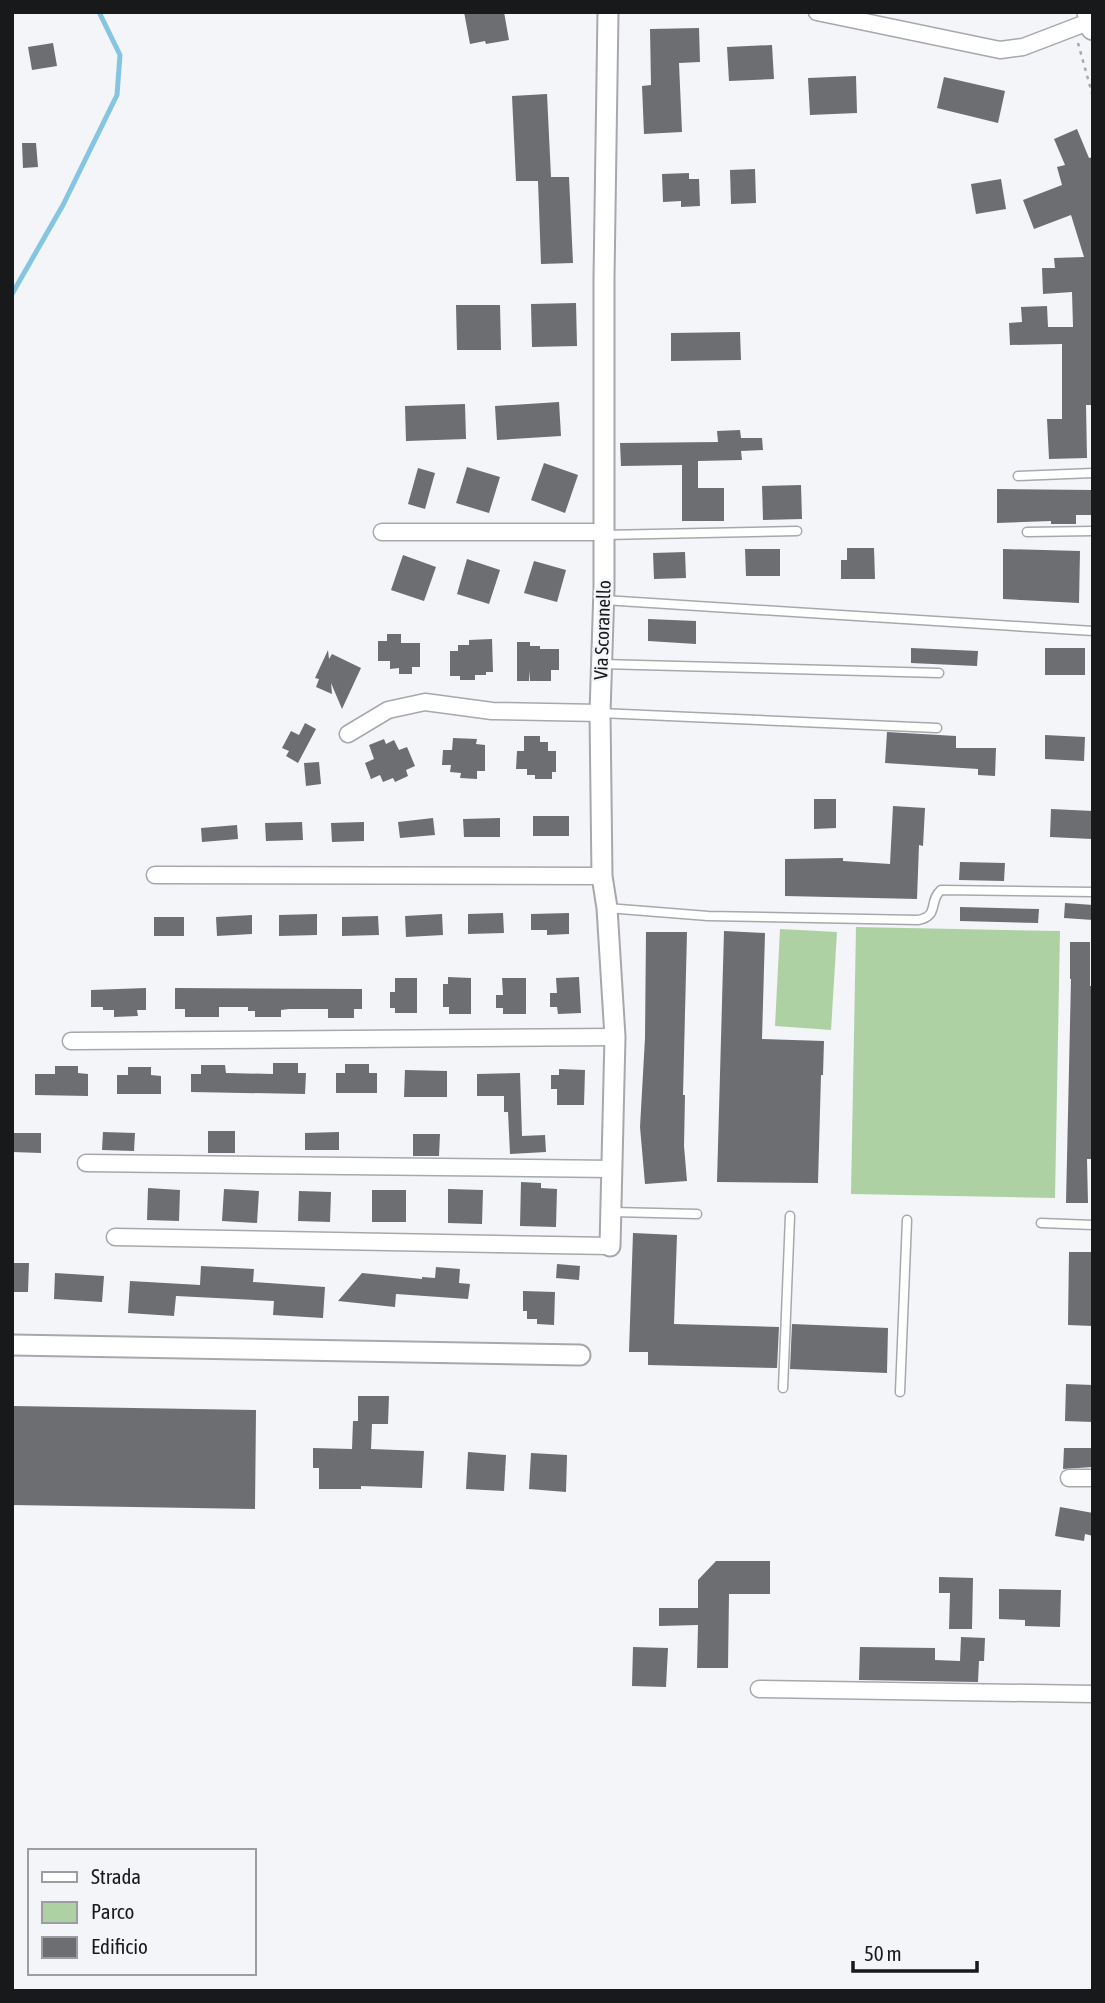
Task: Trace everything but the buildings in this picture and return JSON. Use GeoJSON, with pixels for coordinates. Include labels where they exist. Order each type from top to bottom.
{"type":"FeatureCollection","features":[{"type":"Feature","properties":{"kind":"street","name":"Via Scoranello"},"geometry":{"type":"LineString","coordinates":[[608,12],[604,278],[604,600],[600,713],[602,876],[607,908],[615,1037],[610,1247]]}},
{"type":"Feature","properties":{"kind":"street"},"geometry":{"type":"LineString","coordinates":[[817,12],[1000,50],[1023,47],[1087,22]]}},
{"type":"Feature","properties":{"kind":"street"},"geometry":{"type":"LineString","coordinates":[[382,531],[604,533]]}},
{"type":"Feature","properties":{"kind":"street"},"geometry":{"type":"LineString","coordinates":[[348,734],[388,710],[425,702],[492,711],[600,713]]}},
{"type":"Feature","properties":{"kind":"street"},"geometry":{"type":"LineString","coordinates":[[155,875],[602,876]]}},
{"type":"Feature","properties":{"kind":"street"},"geometry":{"type":"LineString","coordinates":[[71,1041],[615,1037]]}},
{"type":"Feature","properties":{"kind":"street"},"geometry":{"type":"LineString","coordinates":[[86,1163],[612,1168]]}},
{"type":"Feature","properties":{"kind":"street"},"geometry":{"type":"LineString","coordinates":[[115,1237],[610,1247]]}},
{"type":"Feature","properties":{"kind":"street"},"geometry":{"type":"LineString","coordinates":[[12,1346],[580,1354]]}},
{"type":"Feature","properties":{"kind":"street"},"geometry":{"type":"LineString","coordinates":[[1069,1478],[1093,1478]]}},
{"type":"Feature","properties":{"kind":"street"},"geometry":{"type":"LineString","coordinates":[[759,1689],[1093,1694]]}},
{"type":"Feature","properties":{"kind":"lane"},"geometry":{"type":"LineString","coordinates":[[1018,476],[1093,473]]}},
{"type":"Feature","properties":{"kind":"lane"},"geometry":{"type":"LineString","coordinates":[[604,533],[797,531]]}},
{"type":"Feature","properties":{"kind":"lane"},"geometry":{"type":"LineString","coordinates":[[1027,532],[1093,531]]}},
{"type":"Feature","properties":{"kind":"lane"},"geometry":{"type":"LineString","coordinates":[[604,600],[1093,631]]}},
{"type":"Feature","properties":{"kind":"lane"},"geometry":{"type":"LineString","coordinates":[[601,664],[939,673]]}},
{"type":"Feature","properties":{"kind":"lane"},"geometry":{"type":"LineString","coordinates":[[600,713],[937,729]]}},
{"type":"Feature","properties":{"kind":"lane"},"geometry":{"type":"LineString","coordinates":[[607,908],[708,916],[918,920],[931,914],[935,898],[942,890],[1093,892]]}},
{"type":"Feature","properties":{"kind":"lane"},"geometry":{"type":"LineString","coordinates":[[611,1212],[697,1214]]}},
{"type":"Feature","properties":{"kind":"lane"},"geometry":{"type":"LineString","coordinates":[[783,1388],[790,1216]]}},
{"type":"Feature","properties":{"kind":"lane"},"geometry":{"type":"LineString","coordinates":[[900,1392],[907,1220]]}},
{"type":"Feature","properties":{"kind":"lane"},"geometry":{"type":"LineString","coordinates":[[1041,1223],[1093,1225]]}},
{"type":"Feature","properties":{"kind":"path"},"geometry":{"type":"LineString","coordinates":[[1087,22],[1093,97]]}},
{"type":"Feature","properties":{"kind":"green space"},"geometry":{"type":"Polygon","coordinates":[[[856,927],[1060,931],[1055,1198],[851,1194],[856,927]]]}},
{"type":"Feature","properties":{"kind":"green space"},"geometry":{"type":"Polygon","coordinates":[[[780,929],[837,932],[831,1030],[775,1026],[780,929]]]}},
{"type":"Feature","properties":{"kind":"waterway"},"geometry":{"type":"LineString","coordinates":[[12,294],[63,205],[117,95],[120,55],[99,12]]}}]}
